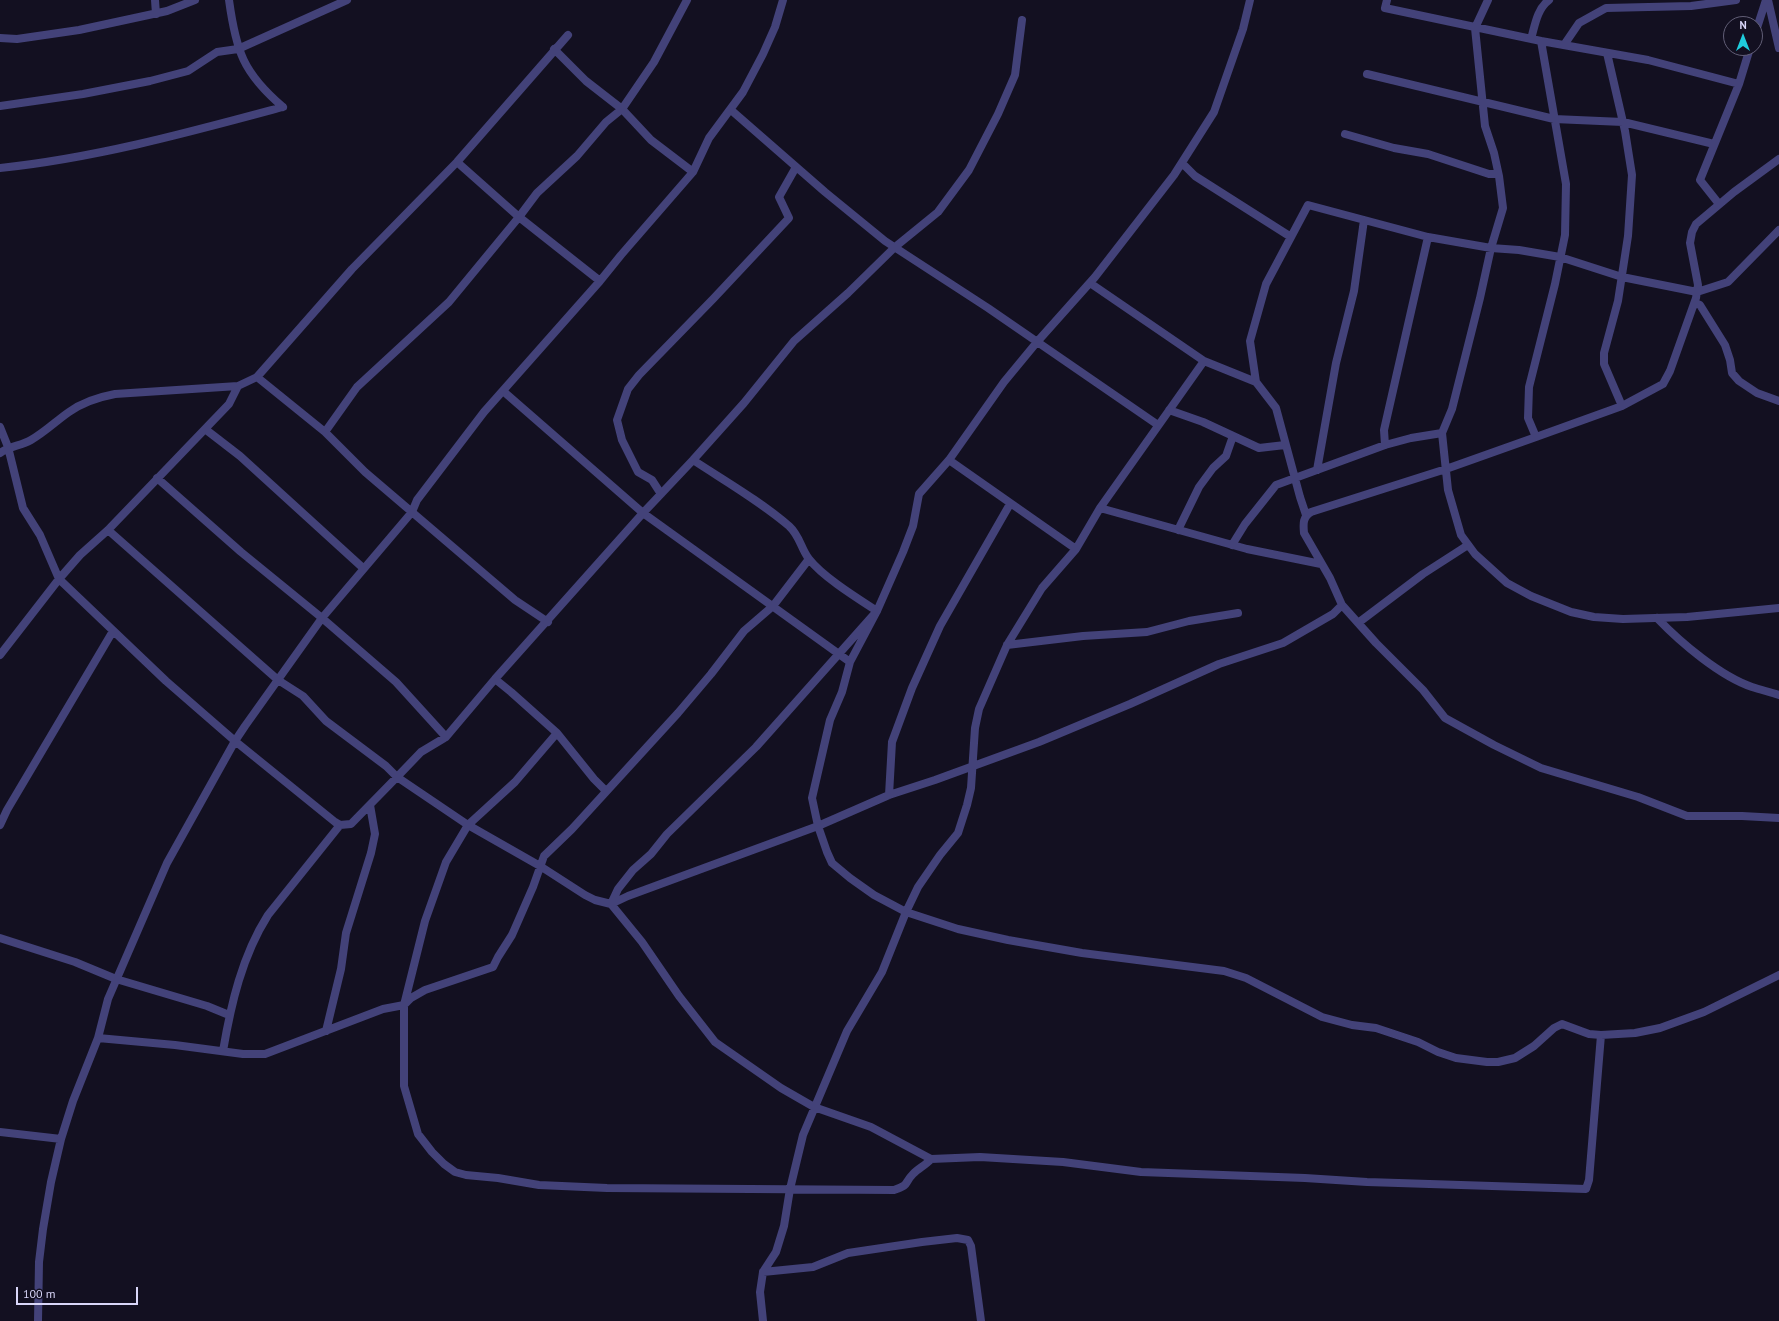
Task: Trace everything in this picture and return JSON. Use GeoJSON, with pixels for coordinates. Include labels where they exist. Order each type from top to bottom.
{"type":"FeatureCollection","features":[{"type":"Feature","properties":{"kind":"street"},"geometry":{"type":"LineString","coordinates":[[155,0],[156,14]]}},
{"type":"Feature","properties":{"kind":"street"},"geometry":{"type":"LineString","coordinates":[[0,38],[17,39],[79,30],[156,14],[195,0]]}},
{"type":"Feature","properties":{"kind":"street"},"geometry":{"type":"LineString","coordinates":[[0,168],[41,164],[175,136],[282,108],[263,91],[250,75],[238,50],[229,0]]}},
{"type":"Feature","properties":{"kind":"street"},"geometry":{"type":"LineString","coordinates":[[0,106],[83,94],[150,81],[188,71],[217,52],[238,50],[347,0]]}},
{"type":"Feature","properties":{"kind":"street"},"geometry":{"type":"LineString","coordinates":[[325,432],[358,387],[448,302],[519,217],[537,193],[577,156],[606,122],[622,109],[654,62],[687,0]]}},
{"type":"Feature","properties":{"kind":"street"},"geometry":{"type":"LineString","coordinates":[[38,1321],[39,1262],[43,1229],[51,1182],[61,1139],[73,1101],[98,1038],[108,999],[167,862],[235,741],[322,618],[412,512],[417,500],[484,412],[600,282],[693,172],[709,138],[743,92],[763,54],[775,27],[784,0]]}},
{"type":"Feature","properties":{"kind":"street"},"geometry":{"type":"LineString","coordinates":[[1250,0],[1244,29],[1214,112],[1182,164],[1090,283],[1037,342],[1004,382],[949,460],[919,494],[913,526],[877,611],[850,662],[842,692],[830,720],[812,798],[818,826],[832,862],[850,878],[906,912],[958,929],[1008,940],[1089,954],[1224,971],[1246,978],[1322,1017],[1352,1025],[1376,1028],[1418,1042],[1438,1052],[1470,1060],[1498,1062],[1515,1058],[1534,1046],[1554,1028],[1562,1024],[1589,1034],[1601,1035],[1635,1033],[1681,1021],[1728,1001],[1779,974]]}},
{"type":"Feature","properties":{"kind":"street"},"geometry":{"type":"LineString","coordinates":[[1387,0],[1385,8],[1475,28],[1648,60],[1738,84]]}},
{"type":"Feature","properties":{"kind":"street"},"geometry":{"type":"LineString","coordinates":[[1488,0],[1475,28],[1482,102],[1486,126],[1494,153],[1503,208],[1491,248],[1452,410],[1442,433],[1448,490],[1461,535],[1475,554],[1507,582],[1549,604],[1571,612],[1594,617],[1623,619],[1657,618],[1779,608]]}},
{"type":"Feature","properties":{"kind":"street"},"geometry":{"type":"LineString","coordinates":[[1531,39],[1536,18],[1542,5],[1549,0]]}},
{"type":"Feature","properties":{"kind":"street"},"geometry":{"type":"LineString","coordinates":[[1564,45],[1579,23],[1606,8],[1691,6],[1736,0]]}},
{"type":"Feature","properties":{"kind":"street"},"geometry":{"type":"LineString","coordinates":[[1761,16],[1767,0]]}},
{"type":"Feature","properties":{"kind":"street"},"geometry":{"type":"LineString","coordinates":[[1767,0],[1779,48]]}},
{"type":"Feature","properties":{"kind":"street"},"geometry":{"type":"LineString","coordinates":[[0,427],[8,447],[23,508],[40,535],[59,579],[166,681],[235,741],[340,825],[351,824],[421,752],[446,737],[495,679],[548,622],[643,513],[744,403],[794,341],[848,293],[895,247],[938,212],[969,170],[998,114],[1015,75],[1022,20]]}},
{"type":"Feature","properties":{"kind":"street"},"geometry":{"type":"LineString","coordinates":[[0,453],[8,447],[16,446],[32,439],[69,412],[97,398],[115,394],[238,386],[257,377],[352,269],[457,162],[568,34]]}},
{"type":"Feature","properties":{"kind":"street"},"geometry":{"type":"LineString","coordinates":[[1536,437],[1528,418],[1529,387],[1555,284],[1565,235],[1566,184],[1541,41]]}},
{"type":"Feature","properties":{"kind":"street"},"geometry":{"type":"LineString","coordinates":[[554,50],[586,81],[622,109],[651,140],[693,172]]}},
{"type":"Feature","properties":{"kind":"street"},"geometry":{"type":"LineString","coordinates":[[1607,53],[1623,122],[1632,175],[1628,236],[1622,277],[1618,301],[1604,353],[1604,364],[1622,406]]}},
{"type":"Feature","properties":{"kind":"street"},"geometry":{"type":"LineString","coordinates":[[1719,204],[1700,180],[1738,84],[1747,56]]}},
{"type":"Feature","properties":{"kind":"street"},"geometry":{"type":"LineString","coordinates":[[1367,74],[1554,119],[1623,122],[1714,144]]}},
{"type":"Feature","properties":{"kind":"street"},"geometry":{"type":"LineString","coordinates":[[731,110],[847,210],[895,247],[1158,425]]}},
{"type":"Feature","properties":{"kind":"street"},"geometry":{"type":"LineString","coordinates":[[1345,134],[1394,148],[1428,154],[1489,174],[1498,174]]}},
{"type":"Feature","properties":{"kind":"street"},"geometry":{"type":"LineString","coordinates":[[1306,515],[1376,490],[1446,469],[1622,406],[1663,384],[1670,371],[1695,303],[1698,285],[1690,243],[1692,232],[1696,224],[1719,204],[1779,159]]}},
{"type":"Feature","properties":{"kind":"street"},"geometry":{"type":"LineString","coordinates":[[457,162],[519,217],[600,282]]}},
{"type":"Feature","properties":{"kind":"street"},"geometry":{"type":"LineString","coordinates":[[1182,164],[1195,176],[1291,237]]}},
{"type":"Feature","properties":{"kind":"street"},"geometry":{"type":"LineString","coordinates":[[661,494],[652,480],[638,472],[622,440],[617,420],[628,389],[638,375],[714,298],[789,218],[779,197],[796,167]]}},
{"type":"Feature","properties":{"kind":"street"},"geometry":{"type":"LineString","coordinates":[[1779,230],[1728,282],[1697,292],[1622,277],[1560,257],[1519,250],[1491,248],[1428,237],[1308,205],[1266,284],[1250,341],[1256,382],[1276,408],[1285,446],[1306,515],[1303,526],[1304,533],[1330,578],[1342,605],[1376,643],[1423,690],[1445,718],[1494,745],[1541,768],[1638,797],[1687,816],[1779,818]]}},
{"type":"Feature","properties":{"kind":"street"},"geometry":{"type":"LineString","coordinates":[[1317,470],[1336,362],[1354,291],[1364,220]]}},
{"type":"Feature","properties":{"kind":"street"},"geometry":{"type":"LineString","coordinates":[[1385,444],[1384,430],[1428,237]]}},
{"type":"Feature","properties":{"kind":"street"},"geometry":{"type":"LineString","coordinates":[[1090,283],[1204,360],[1256,382]]}},
{"type":"Feature","properties":{"kind":"street"},"geometry":{"type":"LineString","coordinates":[[1695,303],[1700,305],[1725,345],[1730,360],[1732,373],[1739,381],[1757,393],[1779,401]]}},
{"type":"Feature","properties":{"kind":"street"},"geometry":{"type":"LineString","coordinates":[[763,1321],[760,1292],[762,1272],[776,1252],[784,1226],[790,1190],[803,1135],[847,1031],[882,972],[906,912],[918,887],[940,855],[958,833],[968,806],[974,728],[979,709],[1007,645],[1042,588],[1076,549],[1100,508],[1204,360]]}},
{"type":"Feature","properties":{"kind":"street"},"geometry":{"type":"LineString","coordinates":[[257,377],[325,432],[365,472],[515,600],[548,622]]}},
{"type":"Feature","properties":{"kind":"street"},"geometry":{"type":"LineString","coordinates":[[0,655],[59,579],[87,548],[108,530],[229,404],[238,386]]}},
{"type":"Feature","properties":{"kind":"street"},"geometry":{"type":"LineString","coordinates":[[502,391],[643,513],[850,662]]}},
{"type":"Feature","properties":{"kind":"street"},"geometry":{"type":"LineString","coordinates":[[1169,410],[1203,422],[1259,448],[1285,446]]}},
{"type":"Feature","properties":{"kind":"street"},"geometry":{"type":"LineString","coordinates":[[205,429],[240,456],[363,568]]}},
{"type":"Feature","properties":{"kind":"street"},"geometry":{"type":"LineString","coordinates":[[1232,545],[1245,524],[1276,485],[1385,444],[1442,433]]}},
{"type":"Feature","properties":{"kind":"street"},"geometry":{"type":"LineString","coordinates":[[1178,530],[1199,487],[1213,468],[1226,456],[1233,436]]}},
{"type":"Feature","properties":{"kind":"street"},"geometry":{"type":"LineString","coordinates":[[693,460],[758,503],[789,527],[801,541],[809,559],[833,580],[877,611]]}},
{"type":"Feature","properties":{"kind":"street"},"geometry":{"type":"LineString","coordinates":[[949,460],[1076,549]]}},
{"type":"Feature","properties":{"kind":"street"},"geometry":{"type":"LineString","coordinates":[[157,478],[241,552],[322,618],[396,682],[446,737]]}},
{"type":"Feature","properties":{"kind":"street"},"geometry":{"type":"LineString","coordinates":[[889,795],[892,742],[912,688],[940,626],[1010,504]]}},
{"type":"Feature","properties":{"kind":"street"},"geometry":{"type":"LineString","coordinates":[[1100,508],[1232,545],[1321,564]]}},
{"type":"Feature","properties":{"kind":"street"},"geometry":{"type":"LineString","coordinates":[[108,530],[278,680],[303,696],[326,721],[386,766],[397,777],[468,825],[540,866],[585,895],[595,900],[612,904],[642,942],[679,996],[715,1042],[781,1088],[814,1108],[871,1127],[932,1159],[980,1157],[1063,1162],[1141,1172],[1305,1178],[1375,1183],[1586,1189],[1589,1180],[1601,1035]]}},
{"type":"Feature","properties":{"kind":"street"},"geometry":{"type":"LineString","coordinates":[[1358,623],[1423,574],[1468,545]]}},
{"type":"Feature","properties":{"kind":"street"},"geometry":{"type":"LineString","coordinates":[[98,1038],[242,1054],[265,1054],[383,1009],[404,1005],[410,998],[425,990],[493,967],[512,935],[544,856],[572,829],[687,702],[744,631],[773,606],[809,559]]}},
{"type":"Feature","properties":{"kind":"street"},"geometry":{"type":"LineString","coordinates":[[612,904],[628,896],[818,826],[889,795],[1039,742],[1130,704],[1219,664],[1283,643],[1333,614],[1342,605]]}},
{"type":"Feature","properties":{"kind":"street"},"geometry":{"type":"LineString","coordinates":[[612,904],[618,889],[633,870],[651,854],[667,834],[756,747],[877,611]]}},
{"type":"Feature","properties":{"kind":"street"},"geometry":{"type":"LineString","coordinates":[[1007,645],[1083,636],[1147,632],[1184,622],[1238,613]]}},
{"type":"Feature","properties":{"kind":"street"},"geometry":{"type":"LineString","coordinates":[[1657,618],[1676,638],[1733,678],[1751,686],[1779,694]]}},
{"type":"Feature","properties":{"kind":"street"},"geometry":{"type":"LineString","coordinates":[[0,825],[7,810],[113,631]]}},
{"type":"Feature","properties":{"kind":"street"},"geometry":{"type":"LineString","coordinates":[[495,679],[556,733],[594,779],[606,791]]}},
{"type":"Feature","properties":{"kind":"street"},"geometry":{"type":"LineString","coordinates":[[556,733],[515,782],[468,825],[446,862],[425,921],[404,1005],[404,1086],[418,1134],[432,1152],[455,1172],[466,1175],[546,1185],[607,1188],[894,1190],[906,1186],[913,1174],[926,1166],[932,1159]]}},
{"type":"Feature","properties":{"kind":"street"},"geometry":{"type":"LineString","coordinates":[[326,1031],[341,969],[346,933],[373,847],[375,834],[370,805]]}},
{"type":"Feature","properties":{"kind":"street"},"geometry":{"type":"LineString","coordinates":[[223,1051],[229,1015],[237,985],[249,951],[260,928],[268,915],[340,825]]}},
{"type":"Feature","properties":{"kind":"street"},"geometry":{"type":"LineString","coordinates":[[0,938],[75,962],[116,980],[206,1006],[229,1015]]}},
{"type":"Feature","properties":{"kind":"street"},"geometry":{"type":"LineString","coordinates":[[0,1132],[61,1139]]}},
{"type":"Feature","properties":{"kind":"street"},"geometry":{"type":"LineString","coordinates":[[762,1272],[813,1267],[848,1253],[957,1238],[968,1240],[971,1246],[981,1321]]}}]}
